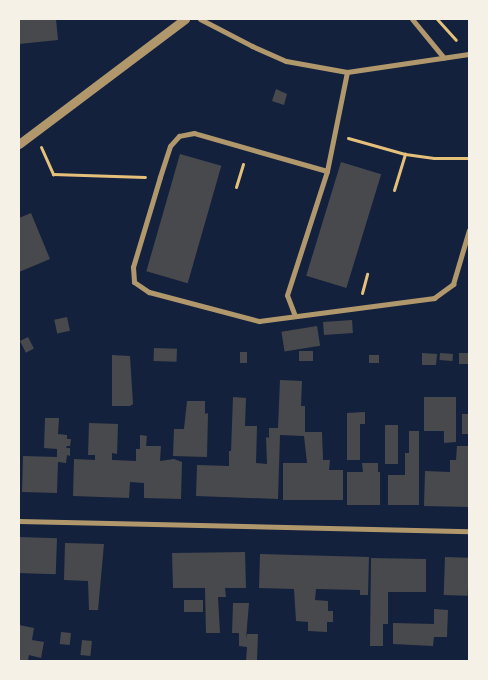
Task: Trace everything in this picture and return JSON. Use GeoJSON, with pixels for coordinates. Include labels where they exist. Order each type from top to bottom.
{"type":"FeatureCollection","features":[{"type":"Feature","properties":{"kind":"street"},"geometry":{"type":"LineString","coordinates":[[19,144],[185,19]]}},
{"type":"Feature","properties":{"kind":"street"},"geometry":{"type":"LineString","coordinates":[[200,19],[286,61],[347,72],[469,55]]}},
{"type":"Feature","properties":{"kind":"street"},"geometry":{"type":"LineString","coordinates":[[412,19],[444,58]]}},
{"type":"Feature","properties":{"kind":"street"},"geometry":{"type":"LineString","coordinates":[[295,316],[287,295],[326,171],[335,136],[347,72]]}},
{"type":"Feature","properties":{"kind":"street"},"geometry":{"type":"LineString","coordinates":[[326,171],[194,133],[178,136],[170,146],[133,267],[134,282],[149,292],[259,321],[434,298],[453,284],[469,230]]}},
{"type":"Feature","properties":{"kind":"street"},"geometry":{"type":"LineString","coordinates":[[19,521],[469,531]]}},
{"type":"Feature","properties":{"kind":"path"},"geometry":{"type":"LineString","coordinates":[[437,19],[469,55]]}},
{"type":"Feature","properties":{"kind":"path"},"geometry":{"type":"LineString","coordinates":[[34,134],[53,174],[160,178]]}},
{"type":"Feature","properties":{"kind":"path"},"geometry":{"type":"LineString","coordinates":[[335,136],[371,143],[405,154],[434,158],[469,158]]}},
{"type":"Feature","properties":{"kind":"path"},"geometry":{"type":"LineString","coordinates":[[236,187],[247,148]]}},
{"type":"Feature","properties":{"kind":"path"},"geometry":{"type":"LineString","coordinates":[[394,190],[405,154]]}},
{"type":"Feature","properties":{"kind":"building"},"geometry":{"type":"Polygon","coordinates":[[[19,19],[56,19],[58,40],[19,44],[19,19]]]}},
{"type":"Feature","properties":{"kind":"building"},"geometry":{"type":"Polygon","coordinates":[[[276,89],[287,94],[284,105],[272,101],[276,89]]]}},
{"type":"Feature","properties":{"kind":"building"},"geometry":{"type":"Polygon","coordinates":[[[180,154],[221,166],[188,283],[146,271],[180,154]]]}},
{"type":"Feature","properties":{"kind":"building"},"geometry":{"type":"Polygon","coordinates":[[[341,162],[381,174],[346,288],[306,276],[341,162]]]}},
{"type":"Feature","properties":{"kind":"building"},"geometry":{"type":"Polygon","coordinates":[[[31,213],[50,259],[19,272],[19,218],[31,213]]]}},
{"type":"Feature","properties":{"kind":"building"},"geometry":{"type":"Polygon","coordinates":[[[67,317],[70,331],[57,333],[54,320],[67,317]]]}},
{"type":"Feature","properties":{"kind":"building"},"geometry":{"type":"Polygon","coordinates":[[[352,320],[353,333],[324,335],[323,322],[352,320]]]}},
{"type":"Feature","properties":{"kind":"building"},"geometry":{"type":"Polygon","coordinates":[[[317,326],[320,346],[285,351],[281,332],[317,326]]]}},
{"type":"Feature","properties":{"kind":"building"},"geometry":{"type":"Polygon","coordinates":[[[28,337],[34,349],[26,353],[20,341],[28,337]]]}},
{"type":"Feature","properties":{"kind":"building"},"geometry":{"type":"Polygon","coordinates":[[[154,348],[177,349],[177,362],[154,361],[154,348]]]}},
{"type":"Feature","properties":{"kind":"building"},"geometry":{"type":"Polygon","coordinates":[[[299,351],[313,351],[313,361],[299,361],[299,351]]]}},
{"type":"Feature","properties":{"kind":"building"},"geometry":{"type":"Polygon","coordinates":[[[240,352],[247,352],[247,363],[240,363],[240,352]]]}},
{"type":"Feature","properties":{"kind":"building"},"geometry":{"type":"Polygon","coordinates":[[[422,353],[437,354],[436,365],[422,365],[422,353]]]}},
{"type":"Feature","properties":{"kind":"building"},"geometry":{"type":"Polygon","coordinates":[[[440,353],[453,354],[452,361],[440,360],[440,353]]]}},
{"type":"Feature","properties":{"kind":"building"},"geometry":{"type":"Polygon","coordinates":[[[459,353],[469,353],[469,364],[459,364],[459,353]]]}},
{"type":"Feature","properties":{"kind":"building"},"geometry":{"type":"Polygon","coordinates":[[[112,355],[130,356],[133,404],[130,406],[112,406],[112,355]]]}},
{"type":"Feature","properties":{"kind":"building"},"geometry":{"type":"Polygon","coordinates":[[[369,355],[379,355],[379,363],[369,363],[369,355]]]}},
{"type":"Feature","properties":{"kind":"building"},"geometry":{"type":"Polygon","coordinates":[[[280,380],[302,381],[301,406],[305,406],[305,432],[322,432],[323,460],[330,460],[329,470],[343,470],[343,500],[283,500],[283,463],[307,463],[304,436],[280,435],[278,499],[196,496],[197,465],[229,466],[233,397],[246,398],[245,426],[257,426],[256,463],[267,464],[266,437],[269,438],[269,428],[278,428],[280,380]]]}},
{"type":"Feature","properties":{"kind":"building"},"geometry":{"type":"Polygon","coordinates":[[[424,397],[456,397],[456,442],[444,443],[444,431],[424,431],[424,397]]]}},
{"type":"Feature","properties":{"kind":"building"},"geometry":{"type":"Polygon","coordinates":[[[187,401],[205,401],[205,414],[208,413],[207,457],[173,456],[174,429],[184,429],[187,401]]]}},
{"type":"Feature","properties":{"kind":"building"},"geometry":{"type":"Polygon","coordinates":[[[365,412],[365,424],[360,424],[360,460],[347,460],[347,413],[365,412]]]}},
{"type":"Feature","properties":{"kind":"building"},"geometry":{"type":"Polygon","coordinates":[[[462,414],[469,414],[469,434],[462,434],[462,414]]]}},
{"type":"Feature","properties":{"kind":"building"},"geometry":{"type":"Polygon","coordinates":[[[45,418],[59,418],[58,434],[67,435],[67,439],[71,439],[70,446],[66,448],[70,448],[70,456],[67,455],[66,463],[58,462],[57,493],[22,492],[23,456],[57,457],[57,449],[44,448],[45,418]]]}},
{"type":"Feature","properties":{"kind":"building"},"geometry":{"type":"Polygon","coordinates":[[[89,423],[118,424],[117,454],[112,453],[112,460],[136,461],[136,449],[140,449],[140,435],[147,436],[146,446],[161,446],[160,461],[174,459],[182,462],[181,499],[144,498],[144,483],[130,482],[129,498],[73,496],[74,459],[95,460],[95,455],[88,455],[89,423]]]}},
{"type":"Feature","properties":{"kind":"building"},"geometry":{"type":"Polygon","coordinates":[[[385,425],[398,425],[398,464],[385,464],[385,425]]]}},
{"type":"Feature","properties":{"kind":"building"},"geometry":{"type":"Polygon","coordinates":[[[409,431],[419,431],[419,505],[388,505],[388,475],[405,475],[405,453],[409,453],[409,431]]]}},
{"type":"Feature","properties":{"kind":"building"},"geometry":{"type":"Polygon","coordinates":[[[457,446],[469,446],[469,507],[424,506],[425,471],[450,472],[450,460],[456,460],[457,446]]]}},
{"type":"Feature","properties":{"kind":"building"},"geometry":{"type":"Polygon","coordinates":[[[362,463],[378,463],[378,472],[380,472],[380,505],[347,505],[347,472],[363,472],[362,463]]]}},
{"type":"Feature","properties":{"kind":"building"},"geometry":{"type":"Polygon","coordinates":[[[19,537],[57,538],[56,574],[19,573],[19,537]]]}},
{"type":"Feature","properties":{"kind":"building"},"geometry":{"type":"Polygon","coordinates":[[[65,543],[104,544],[98,610],[89,610],[88,581],[64,580],[65,543]]]}},
{"type":"Feature","properties":{"kind":"building"},"geometry":{"type":"Polygon","coordinates":[[[245,552],[246,588],[225,588],[226,597],[218,597],[220,633],[206,633],[205,588],[173,588],[172,553],[245,552]]]}},
{"type":"Feature","properties":{"kind":"building"},"geometry":{"type":"Polygon","coordinates":[[[260,554],[369,557],[368,595],[360,595],[360,590],[316,589],[315,600],[328,601],[328,611],[333,611],[333,622],[327,622],[327,632],[308,631],[308,622],[296,621],[294,589],[259,588],[260,554]]]}},
{"type":"Feature","properties":{"kind":"building"},"geometry":{"type":"Polygon","coordinates":[[[445,557],[469,558],[468,596],[444,595],[445,557]]]}},
{"type":"Feature","properties":{"kind":"building"},"geometry":{"type":"Polygon","coordinates":[[[371,558],[426,559],[426,592],[388,592],[388,624],[383,624],[383,646],[370,646],[371,558]]]}},
{"type":"Feature","properties":{"kind":"building"},"geometry":{"type":"Polygon","coordinates":[[[184,600],[203,600],[203,612],[184,612],[184,600]]]}},
{"type":"Feature","properties":{"kind":"building"},"geometry":{"type":"Polygon","coordinates":[[[233,603],[249,603],[246,639],[247,634],[258,634],[257,661],[246,661],[247,647],[239,646],[239,633],[232,633],[233,603]]]}},
{"type":"Feature","properties":{"kind":"building"},"geometry":{"type":"Polygon","coordinates":[[[434,609],[448,610],[447,637],[434,637],[433,646],[393,644],[393,623],[434,624],[434,609]]]}},
{"type":"Feature","properties":{"kind":"building"},"geometry":{"type":"Polygon","coordinates":[[[19,625],[34,628],[32,640],[44,642],[41,658],[29,655],[28,661],[19,661],[19,625]]]}},
{"type":"Feature","properties":{"kind":"building"},"geometry":{"type":"Polygon","coordinates":[[[61,632],[71,633],[70,645],[60,644],[61,632]]]}},
{"type":"Feature","properties":{"kind":"building"},"geometry":{"type":"Polygon","coordinates":[[[82,640],[92,641],[90,656],[80,655],[82,640]]]}}]}
